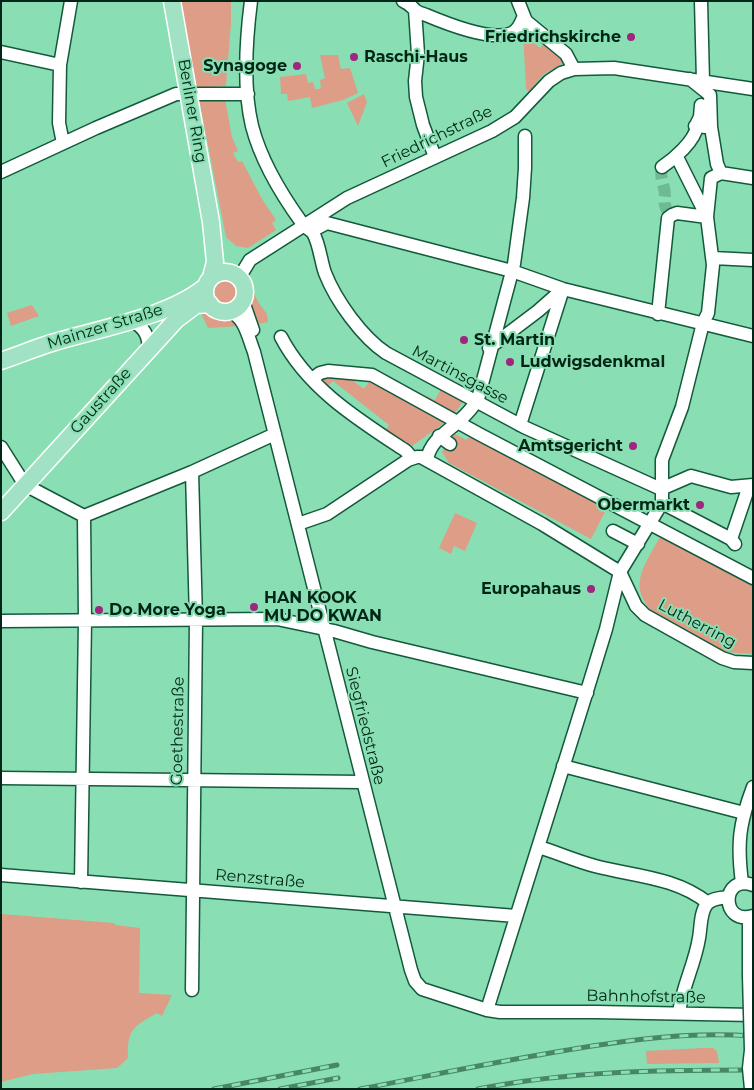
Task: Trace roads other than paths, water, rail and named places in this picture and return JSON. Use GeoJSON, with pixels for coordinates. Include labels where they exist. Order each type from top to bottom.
{"type":"FeatureCollection","features":[{"type":"Feature","properties":{"kind":"main road","name":"Berliner Ring"},"geometry":{"type":"LineString","coordinates":[[172,1],[211,222],[215,262],[208,282]]}},
{"type":"Feature","properties":{"kind":"main road","name":"Berliner Ring"},"geometry":{"type":"LineString","coordinates":[[211,222],[233,275]]}},
{"type":"Feature","properties":{"kind":"main road"},"geometry":{"type":"LineString","coordinates":[[221,272],[233,275],[244,288],[243,299],[237,307],[228,311],[218,310],[210,304],[205,294],[208,282],[221,272]]}},
{"type":"Feature","properties":{"kind":"main road","name":"Mainzer Straße"},"geometry":{"type":"LineString","coordinates":[[1,361],[54,342],[131,321],[179,303],[208,282]]}},
{"type":"Feature","properties":{"kind":"main road","name":"Gaustraße"},"geometry":{"type":"LineString","coordinates":[[1,512],[148,350],[189,310],[196,305],[210,304]]}},
{"type":"Feature","properties":{"kind":"street"},"geometry":{"type":"LineString","coordinates":[[63,143],[59,123],[60,66],[71,1]]}},
{"type":"Feature","properties":{"kind":"street","name":"Martinsgasse"},"geometry":{"type":"LineString","coordinates":[[251,1],[248,94],[252,126],[264,159],[278,186],[308,228],[328,280],[352,320],[369,340],[386,353],[520,425],[661,489]]}},
{"type":"Feature","properties":{"kind":"street"},"geometry":{"type":"LineString","coordinates":[[518,1],[523,18],[566,54],[574,69],[614,68],[690,79],[702,96]]}},
{"type":"Feature","properties":{"kind":"street"},"geometry":{"type":"LineString","coordinates":[[701,1],[701,126],[721,173]]}},
{"type":"Feature","properties":{"kind":"street"},"geometry":{"type":"LineString","coordinates":[[411,4],[445,24],[488,34],[505,35],[513,33],[518,29],[523,18]]}},
{"type":"Feature","properties":{"kind":"street"},"geometry":{"type":"LineString","coordinates":[[411,4],[418,54],[415,81],[416,97],[423,125],[435,157]]}},
{"type":"Feature","properties":{"kind":"street"},"geometry":{"type":"LineString","coordinates":[[1,52],[60,66]]}},
{"type":"Feature","properties":{"kind":"street","name":"Friedrichstraße"},"geometry":{"type":"LineString","coordinates":[[233,275],[250,260],[308,228],[331,209],[360,192],[492,131],[525,108],[549,81],[561,73],[574,69]]}},
{"type":"Feature","properties":{"kind":"street"},"geometry":{"type":"LineString","coordinates":[[702,96],[753,89]]}},
{"type":"Feature","properties":{"kind":"street"},"geometry":{"type":"LineString","coordinates":[[1,172],[176,94],[248,94]]}},
{"type":"Feature","properties":{"kind":"street"},"geometry":{"type":"LineString","coordinates":[[662,167],[677,157],[701,126]]}},
{"type":"Feature","properties":{"kind":"street"},"geometry":{"type":"LineString","coordinates":[[427,459],[431,448],[439,436],[458,422],[478,399],[489,348],[512,270],[523,198],[525,136]]}},
{"type":"Feature","properties":{"kind":"street"},"geometry":{"type":"LineString","coordinates":[[677,157],[707,217]]}},
{"type":"Feature","properties":{"kind":"street"},"geometry":{"type":"LineString","coordinates":[[488,1010],[516,916],[540,847],[539,831],[563,766],[606,630],[620,572],[662,503],[662,460],[682,407],[703,323],[708,313],[713,258],[707,217],[711,178],[721,173],[753,178]]}},
{"type":"Feature","properties":{"kind":"street"},"geometry":{"type":"LineString","coordinates":[[658,314],[669,214],[677,213],[707,217]]}},
{"type":"Feature","properties":{"kind":"street"},"geometry":{"type":"LineString","coordinates":[[308,228],[327,223],[512,270],[563,289],[753,336]]}},
{"type":"Feature","properties":{"kind":"street"},"geometry":{"type":"LineString","coordinates":[[713,258],[753,260]]}},
{"type":"Feature","properties":{"kind":"street"},"geometry":{"type":"LineString","coordinates":[[489,348],[533,310],[563,289]]}},
{"type":"Feature","properties":{"kind":"street"},"geometry":{"type":"LineString","coordinates":[[520,425],[563,289]]}},
{"type":"Feature","properties":{"kind":"street","name":"Siegfriedstraße"},"geometry":{"type":"LineString","coordinates":[[243,299],[244,307],[253,326],[254,352]]}},
{"type":"Feature","properties":{"kind":"street","name":"Siegfriedstraße"},"geometry":{"type":"LineString","coordinates":[[228,311],[235,314],[242,321],[254,352],[394,906],[411,970],[418,986],[488,1010],[538,1012]]}},
{"type":"Feature","properties":{"kind":"street"},"geometry":{"type":"LineString","coordinates":[[131,321],[140,326],[146,334],[149,344],[148,350]]}},
{"type":"Feature","properties":{"kind":"street"},"geometry":{"type":"LineString","coordinates":[[280,337],[297,362],[332,399],[406,451],[412,458]]}},
{"type":"Feature","properties":{"kind":"street"},"geometry":{"type":"LineString","coordinates":[[312,379],[320,373],[328,371],[372,375],[753,578]]}},
{"type":"Feature","properties":{"kind":"street"},"geometry":{"type":"LineString","coordinates":[[1,447],[25,485],[84,516],[192,472],[275,434]]}},
{"type":"Feature","properties":{"kind":"street"},"geometry":{"type":"LineString","coordinates":[[439,436],[450,444]]}},
{"type":"Feature","properties":{"kind":"street"},"geometry":{"type":"LineString","coordinates":[[298,524],[327,514],[412,458],[421,457],[542,524],[620,572]]}},
{"type":"Feature","properties":{"kind":"street","name":"Goethestraße"},"geometry":{"type":"LineString","coordinates":[[192,472],[196,619],[192,990]]}},
{"type":"Feature","properties":{"kind":"street"},"geometry":{"type":"LineString","coordinates":[[661,489],[691,476],[751,486],[733,542],[662,503]]}},
{"type":"Feature","properties":{"kind":"street"},"geometry":{"type":"LineString","coordinates":[[81,882],[85,621],[84,516]]}},
{"type":"Feature","properties":{"kind":"street"},"geometry":{"type":"LineString","coordinates":[[613,531],[638,544]]}},
{"type":"Feature","properties":{"kind":"street","name":"Lutherring"},"geometry":{"type":"LineString","coordinates":[[620,572],[636,606],[646,615],[722,658],[734,662],[753,663]]}},
{"type":"Feature","properties":{"kind":"street"},"geometry":{"type":"LineString","coordinates":[[1,621],[277,619],[587,693]]}},
{"type":"Feature","properties":{"kind":"street"},"geometry":{"type":"LineString","coordinates":[[563,766],[744,813]]}},
{"type":"Feature","properties":{"kind":"street"},"geometry":{"type":"LineString","coordinates":[[1,778],[362,782]]}},
{"type":"Feature","properties":{"kind":"street"},"geometry":{"type":"LineString","coordinates":[[751,1089],[749,1068],[752,1056],[749,975],[751,916],[742,917],[734,914],[729,906],[728,897],[734,887],[748,884],[739,836],[744,813],[753,787]]}},
{"type":"Feature","properties":{"kind":"street"},"geometry":{"type":"LineString","coordinates":[[540,847],[594,866],[671,883],[693,892],[708,903]]}},
{"type":"Feature","properties":{"kind":"street","name":"Renzstraße"},"geometry":{"type":"LineString","coordinates":[[1,875],[516,916]]}},
{"type":"Feature","properties":{"kind":"street"},"geometry":{"type":"LineString","coordinates":[[679,1013],[682,996],[696,951],[704,909],[708,903],[716,899],[728,897]]}},
{"type":"Feature","properties":{"kind":"street","name":"Bahnhofstraße"},"geometry":{"type":"LineString","coordinates":[[538,1012],[753,1015]]}},
{"type":"Feature","properties":{"kind":"tunnel"},"geometry":{"type":"LineString","coordinates":[[662,167],[661,175],[665,192],[664,202],[668,212]]}},
{"type":"Feature","properties":{"kind":"railway"},"geometry":{"type":"LineString","coordinates":[[360,1089],[560,1051],[642,1039],[697,1035],[753,1036]]}},
{"type":"Feature","properties":{"kind":"railway"},"geometry":{"type":"LineString","coordinates":[[214,1089],[337,1065]]}},
{"type":"Feature","properties":{"kind":"railway"},"geometry":{"type":"LineString","coordinates":[[478,1089],[546,1078],[580,1075],[649,1071],[753,1070]]}},
{"type":"Feature","properties":{"kind":"railway"},"geometry":{"type":"LineString","coordinates":[[280,1089],[338,1078]]}},
{"type":"Feature","properties":{"kind":"place","name":"Friedrichskirche"},"geometry":{"type":"Point","coordinates":[631,37]}},
{"type":"Feature","properties":{"kind":"place","name":"Raschi-Haus"},"geometry":{"type":"Point","coordinates":[354,57]}},
{"type":"Feature","properties":{"kind":"place","name":"Synagoge"},"geometry":{"type":"Point","coordinates":[297,66]}},
{"type":"Feature","properties":{"kind":"place","name":"St. Martin"},"geometry":{"type":"Point","coordinates":[464,340]}},
{"type":"Feature","properties":{"kind":"place","name":"Ludwigsdenkmal"},"geometry":{"type":"Point","coordinates":[510,362]}},
{"type":"Feature","properties":{"kind":"place","name":"Amtsgericht"},"geometry":{"type":"Point","coordinates":[633,446]}},
{"type":"Feature","properties":{"kind":"place","name":"Obermarkt"},"geometry":{"type":"Point","coordinates":[700,505]}},
{"type":"Feature","properties":{"kind":"place","name":"Europahaus"},"geometry":{"type":"Point","coordinates":[591,589]}},
{"type":"Feature","properties":{"kind":"place","name":"HAN KOOK MU DO KWAN"},"geometry":{"type":"Point","coordinates":[254,607]}},
{"type":"Feature","properties":{"kind":"place","name":"Do More Yoga"},"geometry":{"type":"Point","coordinates":[99,610]}}]}
